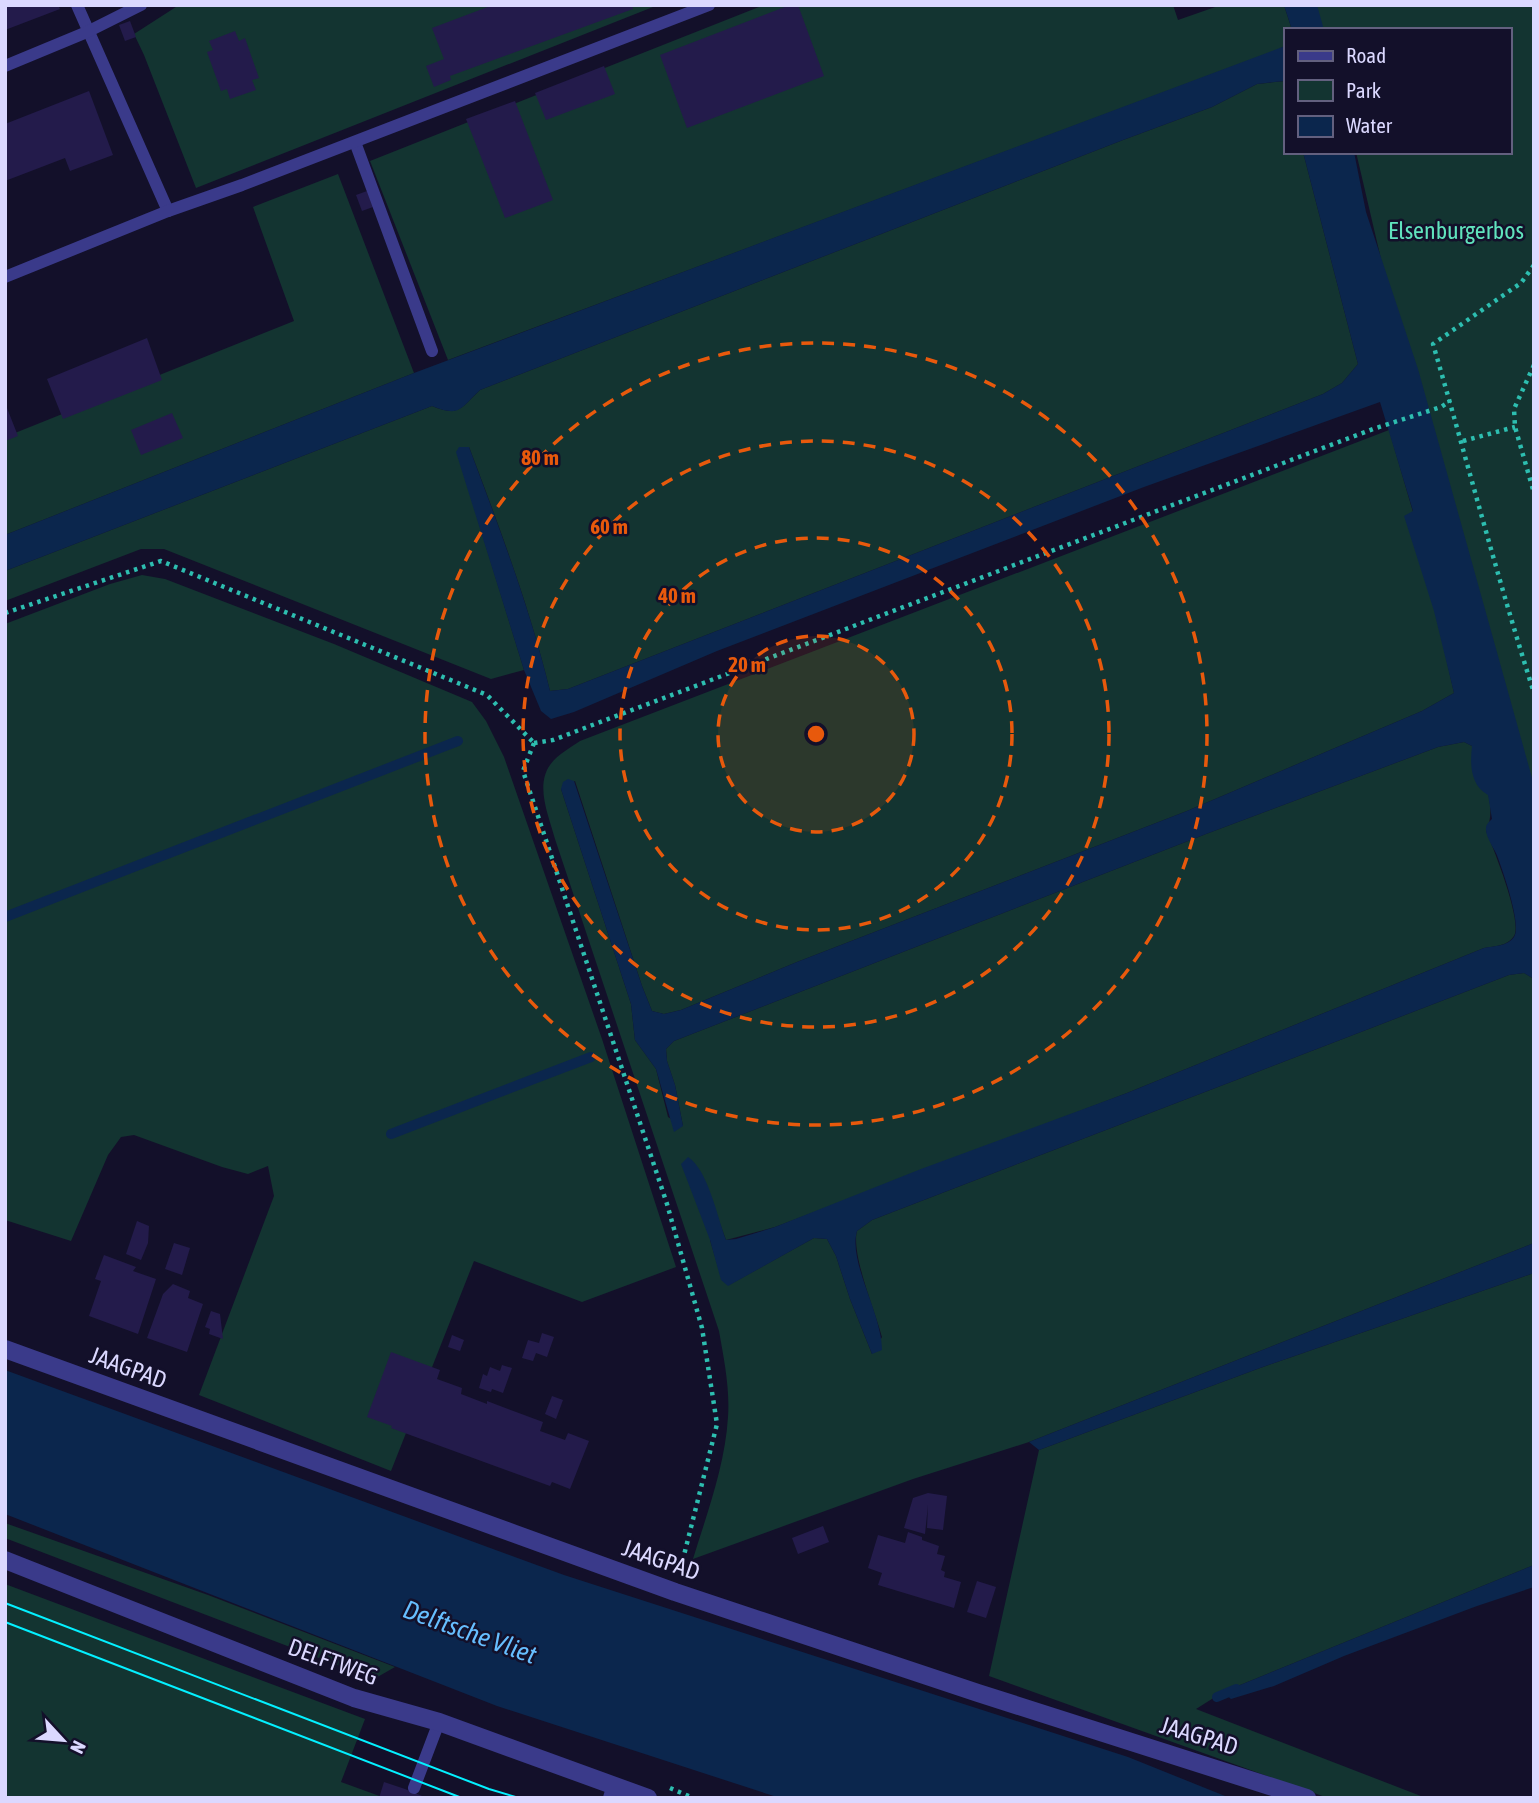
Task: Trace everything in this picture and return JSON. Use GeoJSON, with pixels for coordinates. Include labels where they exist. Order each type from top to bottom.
{"type":"FeatureCollection","features":[{"type":"Feature","properties":{"kind":"street","name":"JAAGPAD"},"geometry":{"type":"LineString","coordinates":[[5,1349],[675,1592],[978,1693],[1307,1798]]}},
{"type":"Feature","properties":{"kind":"street","name":"DELFTWEG"},"geometry":{"type":"LineString","coordinates":[[5,1560],[354,1698],[439,1722],[611,1791],[648,1798]]}},
{"type":"Feature","properties":{"kind":"lane"},"geometry":{"type":"LineString","coordinates":[[77,5],[168,211]]}},
{"type":"Feature","properties":{"kind":"lane"},"geometry":{"type":"LineString","coordinates":[[5,66],[88,32],[141,5]]}},
{"type":"Feature","properties":{"kind":"lane"},"geometry":{"type":"LineString","coordinates":[[5,277],[168,211],[709,5]]}},
{"type":"Feature","properties":{"kind":"lane"},"geometry":{"type":"LineString","coordinates":[[355,142],[432,351]]}},
{"type":"Feature","properties":{"kind":"lane"},"geometry":{"type":"LineString","coordinates":[[414,1788],[439,1722]]}},
{"type":"Feature","properties":{"kind":"path"},"geometry":{"type":"LineString","coordinates":[[1534,264],[1521,283],[1433,344],[1463,442],[1502,593],[1534,693]]}},
{"type":"Feature","properties":{"kind":"path"},"geometry":{"type":"LineString","coordinates":[[1534,365],[1514,409],[1515,426],[1534,493]]}},
{"type":"Feature","properties":{"kind":"path"},"geometry":{"type":"LineString","coordinates":[[534,743],[553,740],[1373,429],[1441,407],[1450,401]]}},
{"type":"Feature","properties":{"kind":"path"},"geometry":{"type":"LineString","coordinates":[[1463,442],[1515,426]]}},
{"type":"Feature","properties":{"kind":"path"},"geometry":{"type":"LineString","coordinates":[[5,613],[161,561],[487,695],[534,743]]}},
{"type":"Feature","properties":{"kind":"path"},"geometry":{"type":"LineString","coordinates":[[534,743],[523,771],[667,1204],[702,1328],[717,1424],[675,1592]]}},
{"type":"Feature","properties":{"kind":"green space"},"geometry":{"type":"Polygon","coordinates":[[[179,5],[658,5],[196,188],[134,34],[179,5]]]}},
{"type":"Feature","properties":{"kind":"green space"},"geometry":{"type":"Polygon","coordinates":[[[764,5],[1173,5],[1178,20],[1221,5],[1284,5],[1291,28],[1284,28],[1284,46],[1277,50],[448,360],[370,161],[764,5]]]}},
{"type":"Feature","properties":{"kind":"green space","name":"Elsenburgerbos"},"geometry":{"type":"Polygon","coordinates":[[[1312,5],[1534,5],[1534,914],[1356,154],[1511,154],[1511,28],[1320,28],[1312,5]]]}},
{"type":"Feature","properties":{"kind":"green space"},"geometry":{"type":"Polygon","coordinates":[[[1284,81],[1284,154],[1304,154],[1358,364],[1342,383],[1323,394],[568,689],[550,691],[503,537],[469,447],[457,452],[524,670],[491,679],[164,549],[141,549],[5,601],[5,571],[432,406],[454,411],[480,390],[1212,107],[1257,84],[1284,81]]]}},
{"type":"Feature","properties":{"kind":"green space"},"geometry":{"type":"Polygon","coordinates":[[[338,174],[414,373],[5,535],[5,437],[294,321],[253,207],[338,174]]]}},
{"type":"Feature","properties":{"kind":"green space"},"geometry":{"type":"Polygon","coordinates":[[[1389,430],[1413,512],[1454,693],[1422,711],[1187,811],[797,962],[681,1010],[664,1014],[652,1011],[642,986],[575,781],[561,789],[631,1004],[635,1040],[656,1069],[668,1117],[683,1126],[667,1061],[666,1049],[674,1041],[1206,834],[1438,747],[1464,742],[1472,746],[1489,799],[1486,831],[1506,884],[1516,928],[1514,936],[1508,942],[1484,948],[1127,1093],[775,1227],[726,1240],[715,1210],[710,1240],[722,1280],[729,1285],[814,1238],[827,1239],[836,1256],[872,1354],[882,1337],[860,1268],[856,1241],[857,1231],[872,1220],[1509,975],[1524,973],[1534,979],[1534,1243],[1029,1442],[913,1479],[693,1559],[715,1489],[726,1435],[728,1396],[719,1331],[550,821],[543,792],[550,765],[580,741],[1389,430]]]}},
{"type":"Feature","properties":{"kind":"green space"},"geometry":{"type":"Polygon","coordinates":[[[142,575],[165,579],[334,644],[472,702],[486,721],[504,757],[602,1039],[676,1267],[582,1302],[474,1261],[391,1471],[199,1395],[274,1196],[268,1166],[248,1174],[134,1135],[121,1137],[108,1155],[71,1241],[5,1220],[5,920],[24,912],[5,918],[5,624],[110,584],[142,575]]]}},
{"type":"Feature","properties":{"kind":"green space"},"geometry":{"type":"Polygon","coordinates":[[[1534,1273],[1534,1565],[1223,1692],[1196,1709],[1426,1798],[1328,1798],[989,1676],[1039,1450],[1260,1368],[1534,1273]]]}},
{"type":"Feature","properties":{"kind":"green space"},"geometry":{"type":"Polygon","coordinates":[[[5,1523],[208,1595],[395,1667],[374,1679],[5,1538],[5,1523]]]}},
{"type":"Feature","properties":{"kind":"green space"},"geometry":{"type":"Polygon","coordinates":[[[5,1584],[365,1719],[341,1782],[385,1798],[5,1798],[5,1584]]]}},
{"type":"Feature","properties":{"kind":"water"},"geometry":{"type":"Polygon","coordinates":[[[1284,5],[1317,5],[1323,28],[1291,28],[1284,5]]]}},
{"type":"Feature","properties":{"kind":"water"},"geometry":{"type":"Polygon","coordinates":[[[1284,46],[1284,81],[1257,84],[1212,107],[480,390],[459,410],[448,411],[432,406],[5,571],[5,535],[414,373],[1284,46]]]}},
{"type":"Feature","properties":{"kind":"water"},"geometry":{"type":"Polygon","coordinates":[[[1304,154],[1354,154],[1366,212],[1418,369],[1534,785],[1534,979],[1524,973],[1509,975],[872,1220],[857,1231],[855,1243],[861,1273],[881,1336],[882,1350],[872,1354],[836,1256],[827,1239],[814,1238],[728,1286],[721,1280],[710,1240],[681,1164],[688,1157],[701,1172],[726,1240],[736,1239],[775,1227],[921,1169],[1127,1093],[1484,948],[1508,942],[1516,931],[1514,910],[1498,858],[1486,832],[1492,819],[1488,795],[1478,786],[1471,767],[1472,746],[1464,742],[1438,747],[1206,834],[674,1041],[666,1049],[667,1061],[683,1126],[674,1132],[656,1069],[635,1040],[631,1004],[561,789],[563,782],[568,779],[574,781],[642,986],[652,1011],[664,1014],[681,1010],[797,962],[1187,811],[1422,711],[1454,693],[1434,611],[1404,516],[1413,511],[1380,402],[1144,487],[717,651],[574,712],[551,719],[541,711],[524,670],[456,452],[459,447],[469,447],[503,537],[550,691],[568,689],[1323,394],[1342,383],[1358,364],[1304,154]]]}},
{"type":"Feature","properties":{"kind":"water"},"geometry":{"type":"Polygon","coordinates":[[[1534,1243],[1534,1273],[1260,1368],[1039,1450],[1029,1442],[1534,1243]]]}},
{"type":"Feature","properties":{"kind":"water","name":"Delftsche Vliet"},"geometry":{"type":"Polygon","coordinates":[[[5,1370],[564,1575],[1128,1757],[1230,1798],[780,1798],[497,1706],[5,1514],[5,1370]]]}},
{"type":"Feature","properties":{"kind":"water"},"geometry":{"type":"Polygon","coordinates":[[[1534,1565],[1534,1587],[1344,1656],[1274,1686],[1231,1699],[1223,1692],[1534,1565]]]}},
{"type":"Feature","properties":{"kind":"building"},"geometry":{"type":"Polygon","coordinates":[[[5,5],[58,5],[60,9],[5,30],[5,5]]]}},
{"type":"Feature","properties":{"kind":"building"},"geometry":{"type":"Polygon","coordinates":[[[493,5],[632,5],[633,9],[450,76],[451,80],[434,87],[426,66],[444,59],[432,28],[493,5]]]}},
{"type":"Feature","properties":{"kind":"building"},"geometry":{"type":"Polygon","coordinates":[[[790,5],[798,5],[824,76],[687,128],[660,55],[790,5]]]}},
{"type":"Feature","properties":{"kind":"building"},"geometry":{"type":"Polygon","coordinates":[[[130,21],[136,37],[125,41],[119,25],[130,21]]]}},
{"type":"Feature","properties":{"kind":"building"},"geometry":{"type":"Polygon","coordinates":[[[235,31],[239,41],[245,38],[259,78],[252,80],[256,90],[230,99],[227,89],[221,91],[207,52],[213,50],[209,41],[235,31]]]}},
{"type":"Feature","properties":{"kind":"building"},"geometry":{"type":"Polygon","coordinates":[[[604,66],[615,94],[546,120],[535,93],[604,66]]]}},
{"type":"Feature","properties":{"kind":"building"},"geometry":{"type":"Polygon","coordinates":[[[89,91],[113,155],[70,171],[65,158],[5,181],[5,124],[89,91]]]}},
{"type":"Feature","properties":{"kind":"building"},"geometry":{"type":"Polygon","coordinates":[[[515,101],[553,200],[505,218],[466,119],[515,101]]]}},
{"type":"Feature","properties":{"kind":"building"},"geometry":{"type":"Polygon","coordinates":[[[367,191],[373,207],[362,211],[356,195],[367,191]]]}},
{"type":"Feature","properties":{"kind":"building"},"geometry":{"type":"Polygon","coordinates":[[[147,338],[162,380],[63,419],[47,379],[147,338]]]}},
{"type":"Feature","properties":{"kind":"building"},"geometry":{"type":"Polygon","coordinates":[[[5,403],[18,436],[5,441],[5,403]]]}},
{"type":"Feature","properties":{"kind":"building"},"geometry":{"type":"Polygon","coordinates":[[[172,413],[183,438],[141,455],[131,430],[172,413]]]}},
{"type":"Feature","properties":{"kind":"building"},"geometry":{"type":"Polygon","coordinates":[[[137,1221],[149,1226],[148,1243],[141,1260],[126,1254],[137,1221]]]}},
{"type":"Feature","properties":{"kind":"building"},"geometry":{"type":"Polygon","coordinates":[[[174,1243],[190,1248],[182,1275],[165,1269],[174,1243]]]}},
{"type":"Feature","properties":{"kind":"building"},"geometry":{"type":"Polygon","coordinates":[[[104,1255],[136,1267],[133,1271],[156,1279],[138,1334],[89,1316],[101,1281],[95,1279],[104,1255]]]}},
{"type":"Feature","properties":{"kind":"building"},"geometry":{"type":"Polygon","coordinates":[[[173,1284],[190,1291],[188,1298],[203,1304],[187,1352],[147,1338],[163,1294],[173,1284]]]}},
{"type":"Feature","properties":{"kind":"building"},"geometry":{"type":"Polygon","coordinates":[[[211,1311],[220,1314],[223,1339],[209,1334],[210,1329],[205,1327],[211,1311]]]}},
{"type":"Feature","properties":{"kind":"building"},"geometry":{"type":"Polygon","coordinates":[[[542,1333],[554,1337],[547,1357],[536,1353],[533,1361],[522,1358],[528,1340],[539,1343],[542,1333]]]}},
{"type":"Feature","properties":{"kind":"building"},"geometry":{"type":"Polygon","coordinates":[[[452,1335],[464,1340],[460,1351],[448,1347],[452,1335]]]}},
{"type":"Feature","properties":{"kind":"building"},"geometry":{"type":"Polygon","coordinates":[[[391,1352],[440,1370],[437,1379],[462,1388],[461,1394],[543,1422],[540,1431],[565,1440],[568,1433],[589,1441],[570,1489],[552,1482],[550,1486],[367,1417],[391,1352]]]}},
{"type":"Feature","properties":{"kind":"building"},"geometry":{"type":"Polygon","coordinates":[[[502,1365],[512,1368],[503,1393],[479,1388],[483,1374],[487,1376],[490,1367],[500,1371],[502,1365]]]}},
{"type":"Feature","properties":{"kind":"building"},"geometry":{"type":"Polygon","coordinates":[[[552,1396],[563,1400],[556,1419],[545,1414],[552,1396]]]}},
{"type":"Feature","properties":{"kind":"building"},"geometry":{"type":"Polygon","coordinates":[[[928,1493],[947,1496],[943,1530],[927,1528],[928,1505],[925,1534],[904,1528],[913,1498],[928,1493]]]}},
{"type":"Feature","properties":{"kind":"building"},"geometry":{"type":"Polygon","coordinates":[[[823,1526],[829,1542],[798,1554],[792,1538],[823,1526]]]}},
{"type":"Feature","properties":{"kind":"building"},"geometry":{"type":"Polygon","coordinates":[[[908,1532],[939,1546],[937,1554],[945,1556],[941,1570],[945,1572],[944,1577],[961,1582],[954,1608],[878,1585],[882,1573],[868,1568],[878,1535],[905,1543],[908,1532]]]}},
{"type":"Feature","properties":{"kind":"building"},"geometry":{"type":"Polygon","coordinates":[[[977,1581],[996,1587],[986,1618],[967,1612],[977,1581]]]}},
{"type":"Feature","properties":{"kind":"building"},"geometry":{"type":"Polygon","coordinates":[[[384,1782],[405,1789],[427,1798],[379,1798],[384,1782]]]}},
{"type":"Feature","properties":{"kind":"waterway"},"geometry":{"type":"LineString","coordinates":[[5,917],[458,741]]}},
{"type":"Feature","properties":{"kind":"waterway"},"geometry":{"type":"LineString","coordinates":[[391,1134],[591,1057]]}},
{"type":"Feature","properties":{"kind":"waterway"},"geometry":{"type":"LineString","coordinates":[[1217,1697],[1236,1689]]}},
{"type":"Feature","properties":{"kind":"tram line"},"geometry":{"type":"LineString","coordinates":[[5,1603],[489,1789],[519,1798]]}},
{"type":"Feature","properties":{"kind":"tram line"},"geometry":{"type":"LineString","coordinates":[[5,1622],[462,1798]]}}]}
